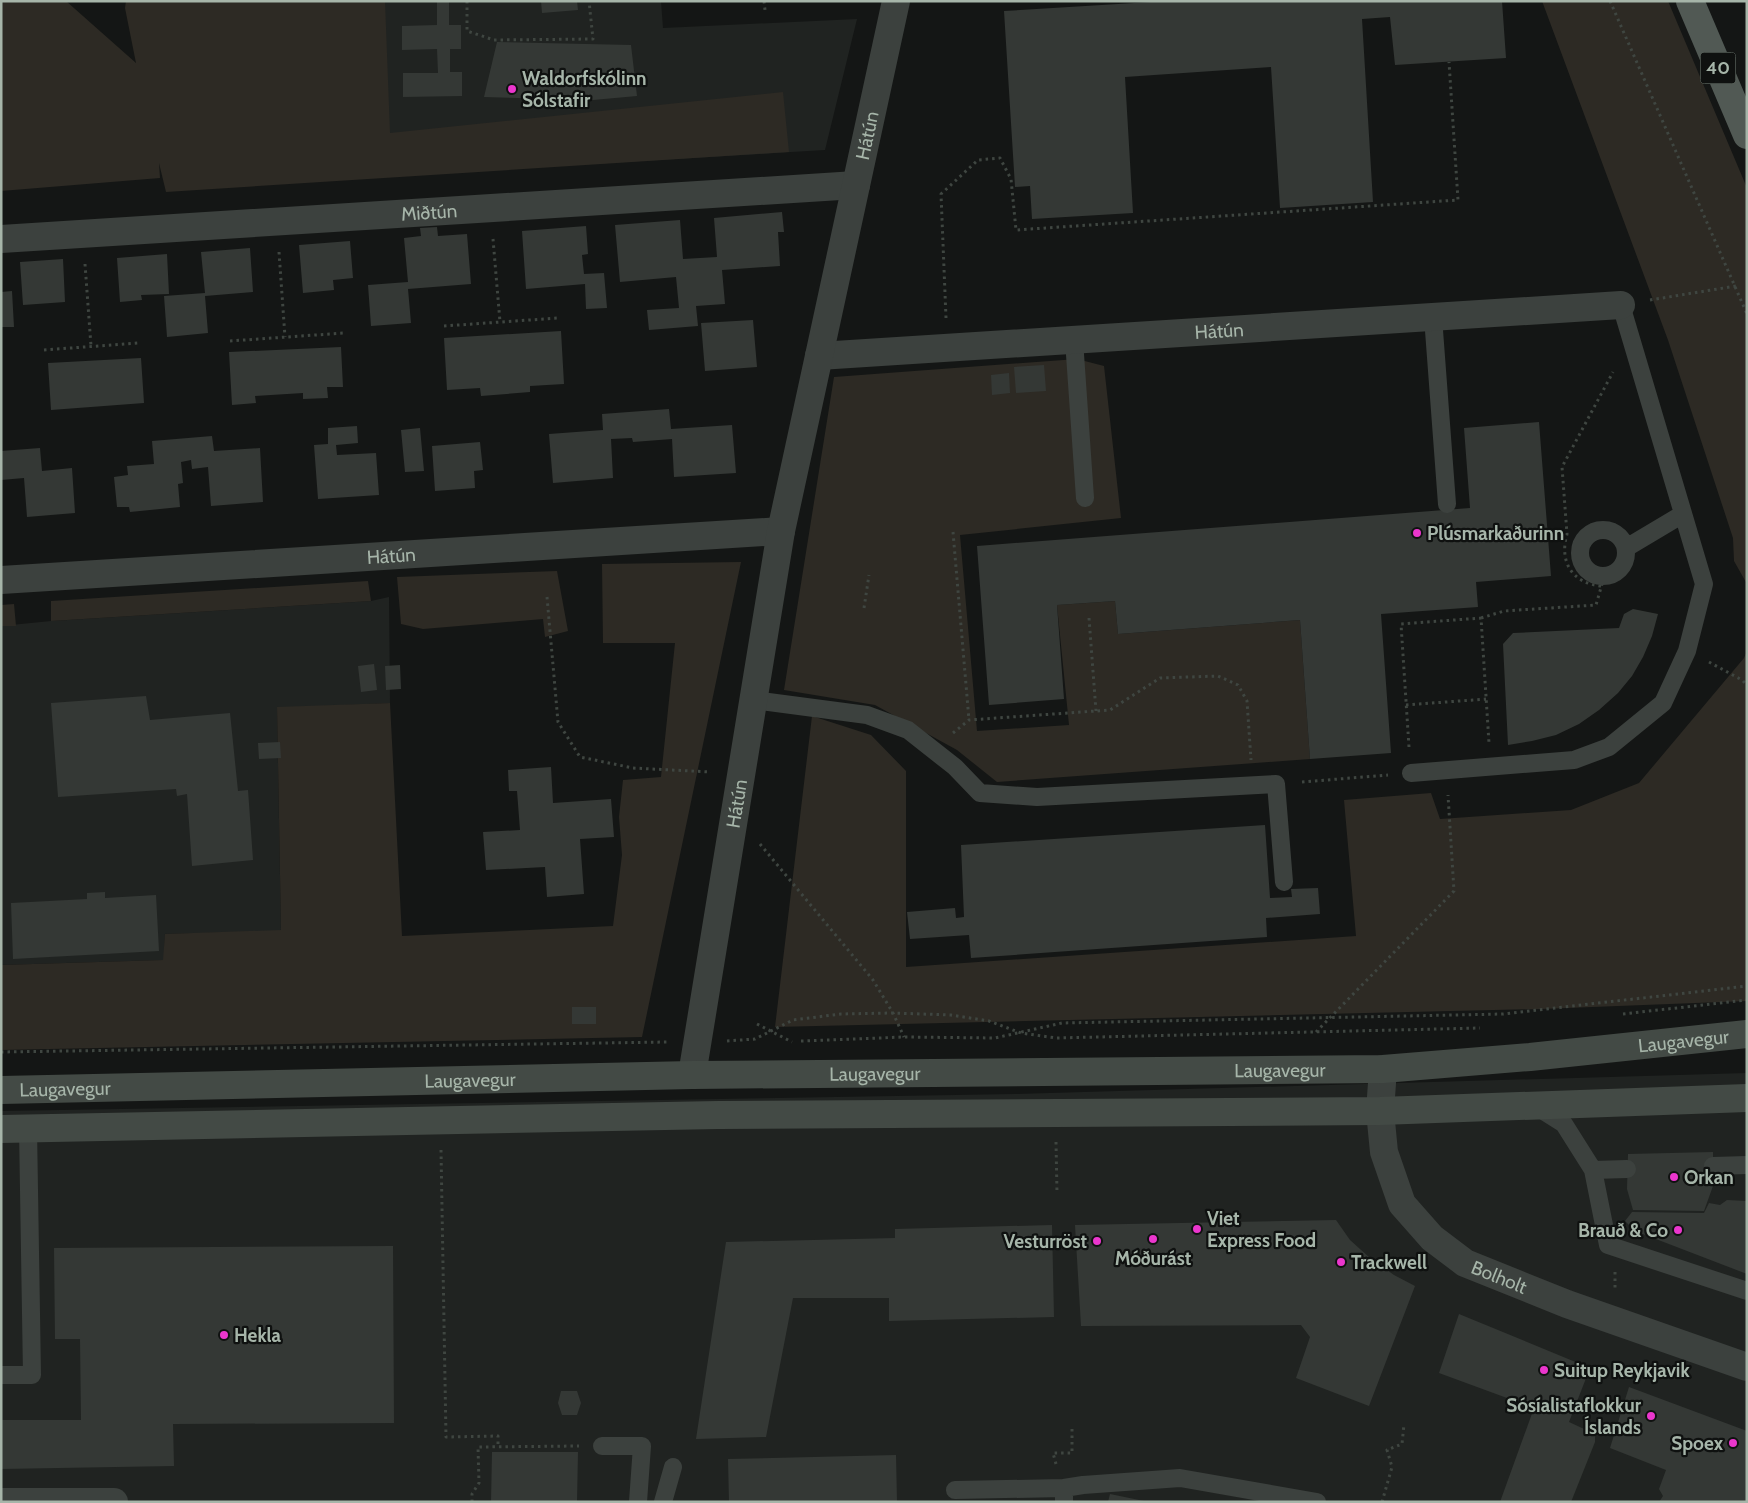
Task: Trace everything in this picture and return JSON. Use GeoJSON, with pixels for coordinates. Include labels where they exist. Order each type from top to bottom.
{"type":"FeatureCollection","features":[{"type":"Feature","properties":{"kind":"main road","name":"40"},"geometry":{"type":"LineString","coordinates":[[1690,1],[1747,135]]}},
{"type":"Feature","properties":{"kind":"main road","name":"Laugavegur"},"geometry":{"type":"LineString","coordinates":[[1,1090],[692,1075],[1383,1069],[1530,1057],[1747,1034]]}},
{"type":"Feature","properties":{"kind":"main road"},"geometry":{"type":"LineString","coordinates":[[1,1129],[708,1115],[1380,1111],[1747,1098]]}},
{"type":"Feature","properties":{"kind":"street","name":"Hátún"},"geometry":{"type":"LineString","coordinates":[[692,1075],[781,531],[896,1]]}},
{"type":"Feature","properties":{"kind":"street","name":"Miðtún"},"geometry":{"type":"LineString","coordinates":[[1,239],[856,185]]}},
{"type":"Feature","properties":{"kind":"street","name":"Hátún"},"geometry":{"type":"LineString","coordinates":[[819,356],[1621,305]]}},
{"type":"Feature","properties":{"kind":"street","name":"Hátún"},"geometry":{"type":"LineString","coordinates":[[1,580],[781,531]]}},
{"type":"Feature","properties":{"kind":"street","name":"Bolholt"},"geometry":{"type":"LineString","coordinates":[[1383,1069],[1380,1111],[1384,1152],[1402,1204],[1432,1238],[1465,1263],[1567,1304],[1747,1367]]}},
{"type":"Feature","properties":{"kind":"street"},"geometry":{"type":"LineString","coordinates":[[1,1502],[114,1502]]}},
{"type":"Feature","properties":{"kind":"lane"},"geometry":{"type":"LineString","coordinates":[[1411,773],[1574,760],[1610,748],[1663,703],[1687,651],[1704,584],[1621,305]]}},
{"type":"Feature","properties":{"kind":"lane"},"geometry":{"type":"LineString","coordinates":[[1433,317],[1446,504]]}},
{"type":"Feature","properties":{"kind":"lane"},"geometry":{"type":"LineString","coordinates":[[1074,340],[1085,498]]}},
{"type":"Feature","properties":{"kind":"lane"},"geometry":{"type":"LineString","coordinates":[[1626,548],[1683,514]]}},
{"type":"Feature","properties":{"kind":"lane"},"geometry":{"type":"LineString","coordinates":[[1603,530],[1613,532],[1622,538],[1626,548],[1626,558],[1622,567],[1603,581],[1585,568],[1580,559],[1580,548],[1585,539],[1593,532],[1603,530]]}},
{"type":"Feature","properties":{"kind":"lane"},"geometry":{"type":"LineString","coordinates":[[753,700],[866,715],[908,730],[955,767],[980,792],[1037,797],[1276,784],[1284,882]]}},
{"type":"Feature","properties":{"kind":"lane"},"geometry":{"type":"LineString","coordinates":[[1534,1105],[1564,1124],[1593,1170],[1608,1245],[1747,1291]]}},
{"type":"Feature","properties":{"kind":"lane"},"geometry":{"type":"LineString","coordinates":[[1,1375],[32,1375],[28,1128]]}},
{"type":"Feature","properties":{"kind":"lane"},"geometry":{"type":"LineString","coordinates":[[1713,1166],[1747,1165]]}},
{"type":"Feature","properties":{"kind":"lane"},"geometry":{"type":"LineString","coordinates":[[1593,1170],[1627,1169]]}},
{"type":"Feature","properties":{"kind":"lane"},"geometry":{"type":"LineString","coordinates":[[602,1446],[642,1446],[638,1502]]}},
{"type":"Feature","properties":{"kind":"lane"},"geometry":{"type":"LineString","coordinates":[[662,1502],[673,1467]]}},
{"type":"Feature","properties":{"kind":"lane"},"geometry":{"type":"LineString","coordinates":[[955,1490],[1064,1495],[1083,1485],[1180,1478],[1317,1502]]}},
{"type":"Feature","properties":{"kind":"path"},"geometry":{"type":"LineString","coordinates":[[467,1],[468,30],[494,40],[592,39],[589,1]]}},
{"type":"Feature","properties":{"kind":"path"},"geometry":{"type":"LineString","coordinates":[[764,1],[765,10]]}},
{"type":"Feature","properties":{"kind":"path"},"geometry":{"type":"LineString","coordinates":[[1610,1],[1747,314]]}},
{"type":"Feature","properties":{"kind":"path"},"geometry":{"type":"LineString","coordinates":[[947,348],[941,194],[978,160],[1000,158],[1011,179],[1016,230],[1458,200],[1449,62]]}},
{"type":"Feature","properties":{"kind":"path"},"geometry":{"type":"LineString","coordinates":[[491,208],[500,322]]}},
{"type":"Feature","properties":{"kind":"path"},"geometry":{"type":"LineString","coordinates":[[277,222],[285,337]]}},
{"type":"Feature","properties":{"kind":"path"},"geometry":{"type":"LineString","coordinates":[[83,234],[91,346]]}},
{"type":"Feature","properties":{"kind":"path"},"geometry":{"type":"LineString","coordinates":[[1621,305],[1736,286]]}},
{"type":"Feature","properties":{"kind":"path"},"geometry":{"type":"LineString","coordinates":[[444,326],[558,318]]}},
{"type":"Feature","properties":{"kind":"path"},"geometry":{"type":"LineString","coordinates":[[230,341],[344,333]]}},
{"type":"Feature","properties":{"kind":"path"},"geometry":{"type":"LineString","coordinates":[[1603,581],[1591,585],[1580,580],[1567,564],[1564,544],[1567,534],[1562,466],[1631,339]]}},
{"type":"Feature","properties":{"kind":"path"},"geometry":{"type":"LineString","coordinates":[[44,350],[138,343]]}},
{"type":"Feature","properties":{"kind":"path"},"geometry":{"type":"LineString","coordinates":[[953,532],[969,720]]}},
{"type":"Feature","properties":{"kind":"path"},"geometry":{"type":"LineString","coordinates":[[864,608],[869,574]]}},
{"type":"Feature","properties":{"kind":"path"},"geometry":{"type":"LineString","coordinates":[[1276,784],[1411,773],[1401,624],[1481,618],[1504,611],[1596,605],[1603,581]]}},
{"type":"Feature","properties":{"kind":"path"},"geometry":{"type":"LineString","coordinates":[[547,597],[558,722],[580,757],[633,768],[741,774]]}},
{"type":"Feature","properties":{"kind":"path"},"geometry":{"type":"LineString","coordinates":[[1090,618],[1096,711]]}},
{"type":"Feature","properties":{"kind":"path"},"geometry":{"type":"LineString","coordinates":[[1481,618],[1490,766]]}},
{"type":"Feature","properties":{"kind":"path"},"geometry":{"type":"LineString","coordinates":[[1687,651],[1742,680],[1747,685]]}},
{"type":"Feature","properties":{"kind":"path"},"geometry":{"type":"LineString","coordinates":[[934,750],[969,720],[1110,710],[1160,678],[1218,676],[1238,685],[1246,701],[1253,785]]}},
{"type":"Feature","properties":{"kind":"path"},"geometry":{"type":"LineString","coordinates":[[1406,705],[1486,699]]}},
{"type":"Feature","properties":{"kind":"path"},"geometry":{"type":"LineString","coordinates":[[1316,1032],[1454,891],[1446,770]]}},
{"type":"Feature","properties":{"kind":"path"},"geometry":{"type":"LineString","coordinates":[[735,813],[873,980],[893,1013],[904,1037]]}},
{"type":"Feature","properties":{"kind":"path"},"geometry":{"type":"LineString","coordinates":[[757,1024],[790,1042],[904,1037],[995,1038],[1062,1023],[1503,1014],[1747,986]]}},
{"type":"Feature","properties":{"kind":"path"},"geometry":{"type":"LineString","coordinates":[[1620,1014],[1747,1000]]}},
{"type":"Feature","properties":{"kind":"path"},"geometry":{"type":"LineString","coordinates":[[1,1052],[646,1041],[697,1042],[755,1039],[793,1020],[841,1014],[893,1013],[951,1015],[988,1021],[1021,1033],[1056,1038],[1484,1028]]}},
{"type":"Feature","properties":{"kind":"path"},"geometry":{"type":"LineString","coordinates":[[1056,1142],[1057,1193]]}},
{"type":"Feature","properties":{"kind":"path"},"geometry":{"type":"LineString","coordinates":[[441,1149],[446,1437],[498,1436],[498,1447]]}},
{"type":"Feature","properties":{"kind":"path"},"geometry":{"type":"LineString","coordinates":[[1613,1247],[1617,1322]]}},
{"type":"Feature","properties":{"kind":"path"},"geometry":{"type":"LineString","coordinates":[[1382,1502],[1392,1467],[1386,1450],[1402,1444],[1404,1424]]}},
{"type":"Feature","properties":{"kind":"path"},"geometry":{"type":"LineString","coordinates":[[1053,1453],[1072,1454],[1072,1428]]}},
{"type":"Feature","properties":{"kind":"path"},"geometry":{"type":"LineString","coordinates":[[472,1502],[472,1494],[478,1483],[478,1446],[602,1446]]}},
{"type":"Feature","properties":{"kind":"shaded area"},"geometry":{"type":"Polygon","coordinates":[[[1,1],[66,1],[136,63],[125,8],[126,1],[385,1],[390,133],[783,92],[789,152],[166,192],[159,163],[160,178],[1,191],[1,1]]]}},
{"type":"Feature","properties":{"kind":"shaded area","name":"Waldorfskólinn Sólstafir"},"geometry":{"type":"Polygon","coordinates":[[[174,1],[661,1],[663,28],[857,19],[825,150],[192,188],[174,1]]]}},
{"type":"Feature","properties":{"kind":"shaded area"},"geometry":{"type":"Polygon","coordinates":[[[1542,1],[1668,1],[1747,188],[1747,584],[1734,561],[1733,538],[1668,340],[1542,1]]]}},
{"type":"Feature","properties":{"kind":"shaded area"},"geometry":{"type":"Polygon","coordinates":[[[1077,359],[1104,366],[1121,518],[960,535],[977,731],[1069,725],[1057,605],[1115,601],[1118,634],[1300,620],[1310,759],[997,782],[957,750],[875,705],[784,690],[834,377],[1077,359]]]}},
{"type":"Feature","properties":{"kind":"shaded area"},"geometry":{"type":"Polygon","coordinates":[[[741,562],[642,1037],[1,1050],[1,965],[163,960],[165,934],[281,930],[277,707],[390,703],[402,936],[613,926],[622,855],[619,817],[623,780],[661,777],[675,643],[603,643],[602,564],[741,562]]]}},
{"type":"Feature","properties":{"kind":"shaded area"},"geometry":{"type":"Polygon","coordinates":[[[557,571],[568,631],[545,637],[543,619],[423,629],[401,624],[397,577],[557,571]]]}},
{"type":"Feature","properties":{"kind":"shaded area"},"geometry":{"type":"Polygon","coordinates":[[[368,581],[371,601],[51,621],[51,601],[368,581]]]}},
{"type":"Feature","properties":{"kind":"shaded area"},"geometry":{"type":"Polygon","coordinates":[[[389,597],[390,703],[277,708],[281,931],[165,934],[164,960],[1,965],[1,626],[51,621],[371,601],[389,597]]]}},
{"type":"Feature","properties":{"kind":"shaded area"},"geometry":{"type":"Polygon","coordinates":[[[14,604],[16,626],[1,626],[1,605],[14,604]]]}},
{"type":"Feature","properties":{"kind":"shaded area"},"geometry":{"type":"Polygon","coordinates":[[[1747,651],[1747,1001],[1541,1009],[775,1027],[812,716],[871,735],[906,771],[906,967],[1356,936],[1344,800],[1431,793],[1440,819],[1571,810],[1639,783],[1744,658],[1747,651]]]}},
{"type":"Feature","properties":{"kind":"shaded area"},"geometry":{"type":"Polygon","coordinates":[[[1747,1073],[1747,1502],[1,1502],[1,1111],[1014,1094],[1747,1073]]]}},
{"type":"Feature","properties":{"kind":"building"},"geometry":{"type":"Polygon","coordinates":[[[437,1],[449,1],[449,25],[461,25],[461,49],[450,49],[450,72],[462,72],[462,96],[403,97],[403,73],[438,73],[437,49],[402,50],[402,26],[437,25],[437,1]]]}},
{"type":"Feature","properties":{"kind":"building"},"geometry":{"type":"Polygon","coordinates":[[[541,1],[577,1],[578,10],[542,13],[541,1]]]}},
{"type":"Feature","properties":{"kind":"building"},"geometry":{"type":"Polygon","coordinates":[[[1167,1],[1502,1],[1506,58],[1395,65],[1390,17],[1362,19],[1373,202],[1280,208],[1271,67],[1125,77],[1133,213],[1032,219],[1030,186],[1015,187],[1004,11],[1167,1]]]}},
{"type":"Feature","properties":{"kind":"building"},"geometry":{"type":"Polygon","coordinates":[[[497,42],[631,45],[637,96],[593,100],[484,97],[497,42]]]}},
{"type":"Feature","properties":{"kind":"building"},"geometry":{"type":"Polygon","coordinates":[[[782,212],[784,232],[778,232],[780,266],[722,270],[725,304],[696,306],[698,326],[649,330],[647,310],[679,308],[676,277],[620,282],[615,225],[680,220],[683,259],[717,257],[714,218],[782,212]]]}},
{"type":"Feature","properties":{"kind":"building"},"geometry":{"type":"Polygon","coordinates":[[[586,226],[588,254],[582,255],[584,274],[604,273],[607,308],[586,309],[585,284],[526,289],[522,231],[586,226]]]}},
{"type":"Feature","properties":{"kind":"building"},"geometry":{"type":"Polygon","coordinates":[[[437,227],[438,236],[467,234],[471,284],[408,289],[411,323],[371,326],[368,285],[408,282],[404,238],[421,236],[420,228],[437,227]]]}},
{"type":"Feature","properties":{"kind":"building"},"geometry":{"type":"Polygon","coordinates":[[[350,241],[353,278],[333,280],[334,290],[303,293],[299,245],[350,241]]]}},
{"type":"Feature","properties":{"kind":"building"},"geometry":{"type":"Polygon","coordinates":[[[250,248],[253,292],[205,296],[208,333],[167,337],[164,296],[205,293],[201,252],[250,248]]]}},
{"type":"Feature","properties":{"kind":"building"},"geometry":{"type":"Polygon","coordinates":[[[167,254],[169,294],[141,295],[142,300],[120,302],[117,258],[167,254]]]}},
{"type":"Feature","properties":{"kind":"building"},"geometry":{"type":"Polygon","coordinates":[[[63,259],[65,302],[23,305],[20,262],[63,259]]]}},
{"type":"Feature","properties":{"kind":"building"},"geometry":{"type":"Polygon","coordinates":[[[12,291],[14,327],[1,327],[1,292],[12,291]]]}},
{"type":"Feature","properties":{"kind":"building"},"geometry":{"type":"Polygon","coordinates":[[[753,320],[757,367],[705,371],[701,323],[753,320]]]}},
{"type":"Feature","properties":{"kind":"building"},"geometry":{"type":"Polygon","coordinates":[[[561,331],[564,384],[530,386],[530,392],[481,396],[480,388],[447,390],[444,338],[561,331]]]}},
{"type":"Feature","properties":{"kind":"building"},"geometry":{"type":"Polygon","coordinates":[[[341,347],[343,387],[327,387],[328,398],[303,399],[303,393],[255,396],[256,403],[232,405],[229,352],[341,347]]]}},
{"type":"Feature","properties":{"kind":"building"},"geometry":{"type":"Polygon","coordinates":[[[141,358],[144,403],[51,410],[48,363],[141,358]]]}},
{"type":"Feature","properties":{"kind":"building"},"geometry":{"type":"Polygon","coordinates":[[[1044,365],[1046,391],[1016,393],[1014,367],[1044,365]]]}},
{"type":"Feature","properties":{"kind":"building"},"geometry":{"type":"Polygon","coordinates":[[[1009,373],[1010,393],[992,395],[991,375],[1009,373]]]}},
{"type":"Feature","properties":{"kind":"building"},"geometry":{"type":"Polygon","coordinates":[[[669,409],[671,429],[732,425],[736,473],[674,477],[672,439],[633,442],[632,438],[611,439],[613,478],[553,483],[549,434],[603,430],[602,414],[669,409]]]}},
{"type":"Feature","properties":{"kind":"building"},"geometry":{"type":"Polygon","coordinates":[[[1539,422],[1551,576],[1476,582],[1478,607],[1381,614],[1391,753],[1310,759],[1300,620],[1118,634],[1115,601],[1057,605],[1064,699],[989,705],[977,546],[1470,508],[1464,428],[1539,422]]]}},
{"type":"Feature","properties":{"kind":"building"},"geometry":{"type":"Polygon","coordinates":[[[357,426],[358,443],[336,445],[337,455],[376,453],[379,495],[318,499],[314,445],[328,444],[328,428],[357,426]]]}},
{"type":"Feature","properties":{"kind":"building"},"geometry":{"type":"Polygon","coordinates":[[[420,428],[424,471],[405,472],[401,430],[420,428]]]}},
{"type":"Feature","properties":{"kind":"building"},"geometry":{"type":"Polygon","coordinates":[[[212,436],[214,451],[260,448],[263,502],[211,506],[208,467],[192,469],[191,460],[181,462],[183,483],[178,484],[180,507],[130,512],[129,507],[117,507],[114,477],[128,475],[127,466],[154,464],[152,441],[212,436]]]}},
{"type":"Feature","properties":{"kind":"building"},"geometry":{"type":"Polygon","coordinates":[[[480,442],[483,470],[474,471],[475,488],[435,491],[432,446],[480,442]]]}},
{"type":"Feature","properties":{"kind":"building"},"geometry":{"type":"Polygon","coordinates":[[[40,448],[42,471],[72,468],[75,513],[27,517],[24,478],[1,480],[1,451],[40,448]]]}},
{"type":"Feature","properties":{"kind":"building"},"geometry":{"type":"Polygon","coordinates":[[[1633,609],[1658,614],[1652,636],[1643,657],[1632,676],[1618,693],[1579,724],[1556,735],[1508,745],[1503,644],[1513,633],[1619,628],[1624,614],[1633,609]]]}},
{"type":"Feature","properties":{"kind":"building"},"geometry":{"type":"Polygon","coordinates":[[[374,664],[377,690],[361,692],[358,666],[374,664]]]}},
{"type":"Feature","properties":{"kind":"building"},"geometry":{"type":"Polygon","coordinates":[[[400,665],[401,689],[386,690],[385,666],[400,665]]]}},
{"type":"Feature","properties":{"kind":"building"},"geometry":{"type":"Polygon","coordinates":[[[146,696],[150,720],[230,713],[238,791],[248,790],[253,860],[192,866],[187,794],[177,796],[176,789],[58,797],[51,703],[146,696]]]}},
{"type":"Feature","properties":{"kind":"building"},"geometry":{"type":"Polygon","coordinates":[[[280,742],[281,758],[259,759],[258,743],[280,742]]]}},
{"type":"Feature","properties":{"kind":"building"},"geometry":{"type":"Polygon","coordinates":[[[551,767],[553,803],[611,799],[614,837],[580,839],[584,894],[547,897],[545,867],[486,870],[483,832],[520,830],[517,791],[509,791],[508,770],[551,767]]]}},
{"type":"Feature","properties":{"kind":"building"},"geometry":{"type":"Polygon","coordinates":[[[1265,825],[1270,898],[1292,897],[1291,889],[1318,888],[1320,914],[1266,918],[1267,937],[971,958],[969,935],[910,939],[907,912],[955,908],[956,918],[964,917],[961,845],[1265,825]]]}},
{"type":"Feature","properties":{"kind":"building"},"geometry":{"type":"Polygon","coordinates":[[[105,892],[105,898],[156,895],[159,951],[13,959],[11,903],[87,899],[87,893],[105,892]]]}},
{"type":"Feature","properties":{"kind":"building"},"geometry":{"type":"Polygon","coordinates":[[[572,1007],[596,1007],[596,1024],[572,1024],[572,1007]]]}},
{"type":"Feature","properties":{"kind":"building"},"geometry":{"type":"Polygon","coordinates":[[[1713,1152],[1713,1186],[1704,1211],[1633,1210],[1627,1189],[1628,1154],[1713,1152]]]}},
{"type":"Feature","properties":{"kind":"building"},"geometry":{"type":"Polygon","coordinates":[[[1727,1200],[1747,1201],[1747,1274],[1635,1231],[1625,1221],[1632,1212],[1704,1213],[1709,1203],[1720,1205],[1727,1200]]]}},
{"type":"Feature","properties":{"kind":"building"},"geometry":{"type":"Polygon","coordinates":[[[1336,1220],[1350,1240],[1370,1258],[1394,1275],[1415,1286],[1369,1406],[1296,1378],[1310,1337],[1301,1325],[1081,1326],[1075,1225],[1336,1220]]]}},
{"type":"Feature","properties":{"kind":"building"},"geometry":{"type":"Polygon","coordinates":[[[1052,1225],[1054,1317],[889,1321],[889,1298],[793,1298],[766,1437],[696,1439],[726,1242],[895,1238],[895,1229],[1052,1225]]]}},
{"type":"Feature","properties":{"kind":"building"},"geometry":{"type":"Polygon","coordinates":[[[393,1246],[394,1423],[173,1424],[174,1466],[1,1469],[1,1420],[81,1420],[80,1339],[55,1339],[54,1248],[393,1246]]]}},
{"type":"Feature","properties":{"kind":"building"},"geometry":{"type":"Polygon","coordinates":[[[1459,1314],[1590,1368],[1569,1422],[1595,1434],[1595,1442],[1571,1502],[1500,1502],[1534,1408],[1439,1373],[1459,1314]]]}},
{"type":"Feature","properties":{"kind":"building"},"geometry":{"type":"Polygon","coordinates":[[[1629,1387],[1747,1431],[1747,1502],[1659,1502],[1663,1496],[1659,1489],[1666,1470],[1610,1448],[1629,1387]]]}},
{"type":"Feature","properties":{"kind":"building"},"geometry":{"type":"Polygon","coordinates":[[[561,1391],[577,1391],[581,1403],[577,1415],[562,1415],[558,1403],[561,1391]]]}},
{"type":"Feature","properties":{"kind":"building"},"geometry":{"type":"Polygon","coordinates":[[[492,1452],[578,1452],[577,1502],[491,1502],[492,1452]]]}},
{"type":"Feature","properties":{"kind":"building"},"geometry":{"type":"Polygon","coordinates":[[[896,1455],[897,1502],[729,1502],[728,1459],[896,1455]]]}},
{"type":"Feature","properties":{"kind":"building"},"geometry":{"type":"Polygon","coordinates":[[[1110,1494],[1144,1501],[1144,1502],[1108,1502],[1110,1494]]]}},
{"type":"Feature","properties":{"kind":"place","name":"Waldorfskólinn Sólstafir"},"geometry":{"type":"Point","coordinates":[512,89]}},
{"type":"Feature","properties":{"kind":"place","name":"Plúsmarkaðurinn"},"geometry":{"type":"Point","coordinates":[1417,533]}},
{"type":"Feature","properties":{"kind":"place","name":"Orkan"},"geometry":{"type":"Point","coordinates":[1674,1177]}},
{"type":"Feature","properties":{"kind":"place","name":"Viet Express Food"},"geometry":{"type":"Point","coordinates":[1197,1229]}},
{"type":"Feature","properties":{"kind":"place","name":"Brauð & Co"},"geometry":{"type":"Point","coordinates":[1678,1230]}},
{"type":"Feature","properties":{"kind":"place","name":"Móðurást"},"geometry":{"type":"Point","coordinates":[1153,1239]}},
{"type":"Feature","properties":{"kind":"place","name":"Vesturröst"},"geometry":{"type":"Point","coordinates":[1097,1241]}},
{"type":"Feature","properties":{"kind":"place","name":"Trackwell"},"geometry":{"type":"Point","coordinates":[1341,1262]}},
{"type":"Feature","properties":{"kind":"place","name":"Hekla"},"geometry":{"type":"Point","coordinates":[224,1335]}},
{"type":"Feature","properties":{"kind":"place","name":"Suitup Reykjavik"},"geometry":{"type":"Point","coordinates":[1544,1370]}},
{"type":"Feature","properties":{"kind":"place","name":"Sósíalistaflokkur Íslands"},"geometry":{"type":"Point","coordinates":[1651,1416]}},
{"type":"Feature","properties":{"kind":"place","name":"Spoex"},"geometry":{"type":"Point","coordinates":[1733,1443]}}]}
